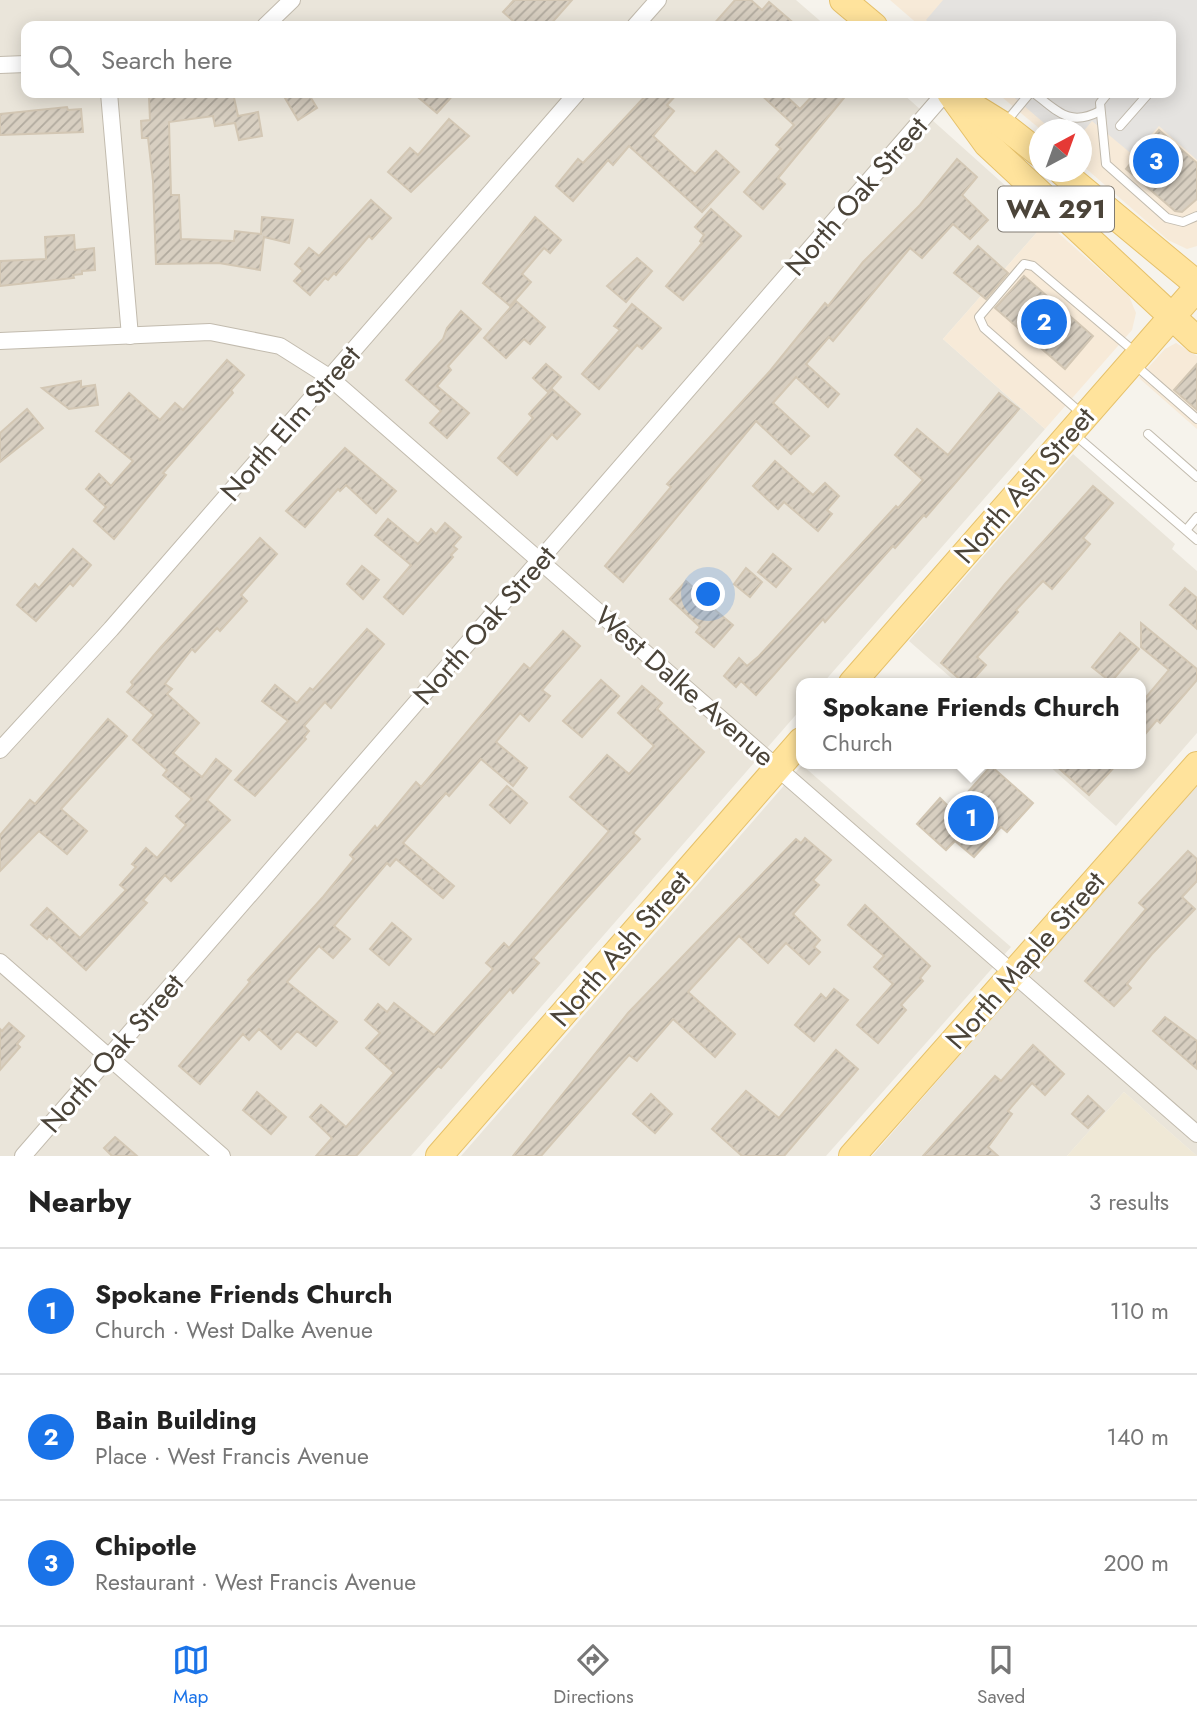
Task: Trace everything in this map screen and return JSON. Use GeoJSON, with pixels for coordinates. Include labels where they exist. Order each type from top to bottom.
{"type":"FeatureCollection","features":[{"type":"Feature","properties":{"kind":"main road"},"geometry":{"type":"LineString","coordinates":[[844,0],[868,21]]}},
{"type":"Feature","properties":{"kind":"main road","name":"WA 291"},"geometry":{"type":"LineString","coordinates":[[953,98],[987,144],[1197,340]]}},
{"type":"Feature","properties":{"kind":"main road","name":"WA 291"},"geometry":{"type":"LineString","coordinates":[[957,98],[1003,125],[1029,145]]}},
{"type":"Feature","properties":{"kind":"main road","name":"WA 291"},"geometry":{"type":"LineString","coordinates":[[1074,182],[1197,286]]}},
{"type":"Feature","properties":{"kind":"main road","name":"North Ash Street"},"geometry":{"type":"LineString","coordinates":[[856,678],[1197,286]]}},
{"type":"Feature","properties":{"kind":"main road","name":"North Ash Street"},"geometry":{"type":"LineString","coordinates":[[439,1156],[796,747]]}},
{"type":"Feature","properties":{"kind":"main road","name":"North Maple Street"},"geometry":{"type":"LineString","coordinates":[[852,1156],[1197,765]]}},
{"type":"Feature","properties":{"kind":"street"},"geometry":{"type":"LineString","coordinates":[[270,21],[292,0]]}},
{"type":"Feature","properties":{"kind":"street"},"geometry":{"type":"LineString","coordinates":[[639,21],[658,0]]}},
{"type":"Feature","properties":{"kind":"street"},"geometry":{"type":"LineString","coordinates":[[0,65],[21,64]]}},
{"type":"Feature","properties":{"kind":"street"},"geometry":{"type":"LineString","coordinates":[[109,98],[130,336]]}},
{"type":"Feature","properties":{"kind":"street","name":"North Elm Street"},"geometry":{"type":"LineString","coordinates":[[0,750],[111,629],[573,98]]}},
{"type":"Feature","properties":{"kind":"street","name":"North Oak Street"},"geometry":{"type":"LineString","coordinates":[[23,1156],[945,98]]}},
{"type":"Feature","properties":{"kind":"street","name":"West Dalke Avenue"},"geometry":{"type":"LineString","coordinates":[[0,341],[210,332],[280,346],[329,377],[1197,1134]]}},
{"type":"Feature","properties":{"kind":"street"},"geometry":{"type":"LineString","coordinates":[[0,962],[221,1156]]}},
{"type":"Feature","properties":{"kind":"lane"},"geometry":{"type":"LineString","coordinates":[[1003,125],[1027,98]]}},
{"type":"Feature","properties":{"kind":"lane"},"geometry":{"type":"LineString","coordinates":[[1039,98],[1063,116],[1086,119],[1101,111]]}},
{"type":"Feature","properties":{"kind":"lane"},"geometry":{"type":"LineString","coordinates":[[1104,98],[1100,103],[1106,164],[1167,218],[1183,222],[1197,216]]}},
{"type":"Feature","properties":{"kind":"lane"},"geometry":{"type":"LineString","coordinates":[[1120,126],[1145,98]]}},
{"type":"Feature","properties":{"kind":"lane"},"geometry":{"type":"LineString","coordinates":[[1197,419],[1034,266],[1024,264],[979,317],[984,328],[1197,540]]}},
{"type":"Feature","properties":{"kind":"lane"},"geometry":{"type":"LineString","coordinates":[[1147,433],[1197,477]]}},
{"type":"Feature","properties":{"kind":"lane"},"geometry":{"type":"LineString","coordinates":[[1187,529],[1197,517]]}},
{"type":"Feature","properties":{"kind":"shaded area"},"geometry":{"type":"Polygon","coordinates":[[[0,0],[796,0],[820,21],[21,21],[21,98],[908,98],[1046,222],[943,339],[1045,429],[827,678],[796,678],[796,715],[411,1156],[0,1156],[0,0]]]}},
{"type":"Feature","properties":{"kind":"shaded area"},"geometry":{"type":"Polygon","coordinates":[[[890,0],[1197,0],[1197,246],[1187,249],[1168,240],[1092,174],[1092,119],[1029,120],[1003,98],[1176,98],[1176,21],[914,21],[890,0]]]}},
{"type":"Feature","properties":{"kind":"shaded area"},"geometry":{"type":"Polygon","coordinates":[[[943,0],[1197,0],[1197,160],[1159,126],[1133,155],[1092,119],[1039,119],[1015,98],[1176,98],[1176,21],[927,21],[943,0]]]}},
{"type":"Feature","properties":{"kind":"shaded area"},"geometry":{"type":"Polygon","coordinates":[[[1046,222],[1129,296],[1136,313],[1132,330],[1045,429],[943,339],[1046,222]]]}},
{"type":"Feature","properties":{"kind":"shaded area"},"geometry":{"type":"Polygon","coordinates":[[[1176,343],[1197,356],[1197,429],[1139,378],[1165,349],[1176,343]]]}},
{"type":"Feature","properties":{"kind":"shaded area"},"geometry":{"type":"Polygon","coordinates":[[[1073,454],[1175,544],[1172,549],[1197,571],[1197,733],[1116,826],[1053,769],[1146,769],[1146,678],[951,678],[909,641],[1073,454]]]}},
{"type":"Feature","properties":{"kind":"shaded area"},"geometry":{"type":"Polygon","coordinates":[[[799,769],[807,769],[1011,947],[826,1156],[461,1156],[799,769]]]}},
{"type":"Feature","properties":{"kind":"shaded area"},"geometry":{"type":"Polygon","coordinates":[[[1197,783],[1197,1156],[1124,1092],[1067,1156],[872,1156],[1197,783]]]}},
{"type":"Feature","properties":{"kind":"shaded area"},"geometry":{"type":"Polygon","coordinates":[[[1124,1092],[1197,1156],[1067,1156],[1124,1092]]]}},
{"type":"Feature","properties":{"kind":"building"},"geometry":{"type":"Polygon","coordinates":[[[514,0],[572,0],[553,21],[513,21],[503,12],[514,0]]]}},
{"type":"Feature","properties":{"kind":"building"},"geometry":{"type":"Polygon","coordinates":[[[735,0],[751,0],[762,10],[769,2],[791,21],[716,21],[735,0]]]}},
{"type":"Feature","properties":{"kind":"building"},"geometry":{"type":"Polygon","coordinates":[[[149,98],[234,98],[238,116],[258,112],[262,136],[239,140],[235,123],[215,126],[213,116],[169,122],[171,195],[179,195],[181,239],[234,241],[235,231],[261,234],[262,217],[293,220],[289,243],[264,237],[260,270],[219,263],[156,264],[153,181],[148,138],[142,138],[141,121],[150,120],[149,98]]]}},
{"type":"Feature","properties":{"kind":"building"},"geometry":{"type":"Polygon","coordinates":[[[285,98],[311,98],[317,108],[298,120],[285,98]]]}},
{"type":"Feature","properties":{"kind":"building"},"geometry":{"type":"Polygon","coordinates":[[[419,98],[450,98],[437,113],[419,98]]]}},
{"type":"Feature","properties":{"kind":"building"},"geometry":{"type":"Polygon","coordinates":[[[643,98],[673,98],[667,105],[674,111],[653,136],[695,174],[716,151],[739,172],[702,212],[629,146],[613,165],[608,160],[573,201],[556,186],[578,159],[583,163],[643,98]]]}},
{"type":"Feature","properties":{"kind":"building"},"geometry":{"type":"Polygon","coordinates":[[[764,98],[788,98],[800,109],[810,98],[844,98],[778,178],[785,184],[763,209],[744,192],[781,149],[776,145],[794,125],[764,98]]]}},
{"type":"Feature","properties":{"kind":"building"},"geometry":{"type":"Polygon","coordinates":[[[67,107],[68,110],[81,109],[83,132],[0,135],[0,114],[67,107]]]}},
{"type":"Feature","properties":{"kind":"building"},"geometry":{"type":"Polygon","coordinates":[[[449,119],[469,136],[411,192],[388,172],[410,148],[418,155],[449,119]]]}},
{"type":"Feature","properties":{"kind":"building"},"geometry":{"type":"Polygon","coordinates":[[[1159,130],[1197,163],[1197,199],[1182,212],[1175,211],[1126,169],[1159,130]]]}},
{"type":"Feature","properties":{"kind":"building"},"geometry":{"type":"Polygon","coordinates":[[[957,159],[977,177],[962,195],[988,220],[970,239],[953,224],[922,258],[910,248],[833,341],[829,337],[806,364],[839,394],[828,407],[796,377],[773,403],[809,436],[791,454],[756,421],[623,582],[605,566],[671,487],[667,484],[770,371],[825,303],[828,306],[863,262],[920,205],[957,159]]]}},
{"type":"Feature","properties":{"kind":"building"},"geometry":{"type":"Polygon","coordinates":[[[371,200],[391,218],[372,239],[369,236],[336,275],[334,273],[328,280],[325,278],[310,295],[294,281],[303,271],[295,264],[309,248],[319,256],[371,200]]]}},
{"type":"Feature","properties":{"kind":"building"},"geometry":{"type":"Polygon","coordinates":[[[711,209],[741,236],[683,300],[666,286],[702,243],[700,241],[704,235],[695,227],[711,209]]]}},
{"type":"Feature","properties":{"kind":"building"},"geometry":{"type":"Polygon","coordinates":[[[535,217],[561,240],[550,253],[544,248],[522,274],[531,282],[510,306],[483,283],[535,217]]]}},
{"type":"Feature","properties":{"kind":"building"},"geometry":{"type":"Polygon","coordinates":[[[74,235],[75,250],[94,248],[95,270],[82,271],[82,274],[73,275],[74,278],[0,286],[0,261],[46,259],[45,237],[74,235]]]}},
{"type":"Feature","properties":{"kind":"building"},"geometry":{"type":"Polygon","coordinates":[[[978,246],[1008,273],[986,299],[954,273],[978,246]]]}},
{"type":"Feature","properties":{"kind":"building"},"geometry":{"type":"Polygon","coordinates":[[[637,258],[652,271],[626,302],[607,286],[637,258]]]}},
{"type":"Feature","properties":{"kind":"building"},"geometry":{"type":"Polygon","coordinates":[[[1024,276],[1093,336],[1065,369],[995,308],[1024,276]]]}},
{"type":"Feature","properties":{"kind":"building"},"geometry":{"type":"Polygon","coordinates":[[[516,301],[545,327],[530,344],[524,339],[506,358],[484,338],[516,301]]]}},
{"type":"Feature","properties":{"kind":"building"},"geometry":{"type":"Polygon","coordinates":[[[632,304],[661,328],[642,349],[637,345],[599,389],[582,374],[620,330],[614,326],[632,304]]]}},
{"type":"Feature","properties":{"kind":"building"},"geometry":{"type":"Polygon","coordinates":[[[461,311],[481,329],[448,366],[451,370],[437,386],[469,413],[447,438],[430,423],[441,411],[406,380],[443,339],[447,328],[461,311]]]}},
{"type":"Feature","properties":{"kind":"building"},"geometry":{"type":"Polygon","coordinates":[[[227,360],[244,375],[231,390],[233,393],[163,473],[166,475],[114,539],[94,521],[106,507],[86,489],[99,474],[111,486],[133,461],[96,431],[129,393],[160,420],[175,403],[183,410],[227,360]]]}},
{"type":"Feature","properties":{"kind":"building"},"geometry":{"type":"Polygon","coordinates":[[[546,364],[561,377],[548,392],[533,378],[546,364]]]}},
{"type":"Feature","properties":{"kind":"building"},"geometry":{"type":"Polygon","coordinates":[[[1197,364],[1197,410],[1174,390],[1197,364]]]}},
{"type":"Feature","properties":{"kind":"building"},"geometry":{"type":"Polygon","coordinates":[[[81,381],[81,387],[95,385],[98,405],[69,409],[42,388],[81,381]]]}},
{"type":"Feature","properties":{"kind":"building"},"geometry":{"type":"Polygon","coordinates":[[[552,389],[580,414],[557,439],[552,434],[517,475],[498,458],[533,418],[529,414],[552,389]]]}},
{"type":"Feature","properties":{"kind":"building"},"geometry":{"type":"Polygon","coordinates":[[[999,393],[1019,409],[926,517],[924,515],[895,548],[893,546],[825,622],[823,619],[756,695],[741,681],[736,687],[724,676],[739,658],[747,666],[759,656],[923,480],[895,455],[917,429],[948,455],[999,393]]]}},
{"type":"Feature","properties":{"kind":"building"},"geometry":{"type":"Polygon","coordinates":[[[27,409],[43,428],[0,462],[0,433],[27,409]]]}},
{"type":"Feature","properties":{"kind":"building"},"geometry":{"type":"Polygon","coordinates":[[[345,448],[396,491],[376,513],[346,485],[340,491],[338,489],[305,527],[286,511],[345,448]]]}},
{"type":"Feature","properties":{"kind":"building"},"geometry":{"type":"Polygon","coordinates":[[[775,461],[813,495],[825,483],[839,496],[827,510],[832,514],[818,531],[784,502],[778,509],[753,486],[775,461]]]}},
{"type":"Feature","properties":{"kind":"building"},"geometry":{"type":"Polygon","coordinates":[[[1093,486],[1113,503],[1083,538],[1090,544],[1052,589],[1043,581],[977,657],[986,665],[974,678],[958,678],[941,663],[1005,584],[1093,486]]]}},
{"type":"Feature","properties":{"kind":"building"},"geometry":{"type":"Polygon","coordinates":[[[388,519],[418,544],[431,529],[436,534],[445,523],[461,537],[453,546],[457,549],[451,555],[453,557],[403,614],[384,597],[411,565],[375,535],[388,519]]]}},
{"type":"Feature","properties":{"kind":"building"},"geometry":{"type":"Polygon","coordinates":[[[260,538],[277,554],[241,595],[247,601],[220,631],[217,628],[195,652],[192,649],[165,684],[172,689],[167,694],[199,723],[173,753],[202,777],[216,759],[231,771],[207,800],[230,820],[171,881],[165,875],[143,900],[147,903],[86,970],[49,936],[47,939],[31,925],[47,908],[80,938],[126,890],[120,885],[136,867],[132,864],[146,848],[157,858],[186,825],[176,816],[192,799],[163,775],[167,770],[133,740],[154,715],[127,692],[133,685],[131,682],[161,647],[260,538]]]}},
{"type":"Feature","properties":{"kind":"building"},"geometry":{"type":"Polygon","coordinates":[[[73,549],[91,565],[73,586],[70,583],[36,621],[17,605],[35,584],[39,588],[73,549]]]}},
{"type":"Feature","properties":{"kind":"building"},"geometry":{"type":"Polygon","coordinates":[[[773,554],[791,569],[776,587],[758,572],[773,554]]]}},
{"type":"Feature","properties":{"kind":"building"},"geometry":{"type":"Polygon","coordinates":[[[362,566],[379,580],[363,599],[347,584],[362,566]]]}},
{"type":"Feature","properties":{"kind":"building"},"geometry":{"type":"Polygon","coordinates":[[[746,568],[762,582],[750,597],[734,584],[746,568]]]}},
{"type":"Feature","properties":{"kind":"building"},"geometry":{"type":"Polygon","coordinates":[[[686,581],[704,597],[702,599],[733,625],[714,647],[696,632],[700,627],[670,599],[686,581]]]}},
{"type":"Feature","properties":{"kind":"building"},"geometry":{"type":"Polygon","coordinates":[[[1185,588],[1197,598],[1197,629],[1170,605],[1185,588]]]}},
{"type":"Feature","properties":{"kind":"building"},"geometry":{"type":"Polygon","coordinates":[[[1141,623],[1197,669],[1197,680],[1160,723],[1157,720],[1146,733],[1146,697],[1169,670],[1141,647],[1141,623]]]}},
{"type":"Feature","properties":{"kind":"building"},"geometry":{"type":"Polygon","coordinates":[[[367,629],[384,644],[331,708],[325,702],[304,726],[309,731],[304,737],[306,739],[255,796],[235,780],[288,721],[262,701],[275,685],[297,703],[310,688],[313,690],[367,629]]]}},
{"type":"Feature","properties":{"kind":"building"},"geometry":{"type":"Polygon","coordinates":[[[563,631],[580,646],[542,690],[550,696],[529,721],[520,713],[496,742],[527,768],[513,786],[481,759],[449,796],[446,793],[403,843],[454,886],[443,898],[396,859],[390,866],[387,863],[334,926],[350,939],[333,958],[319,946],[287,982],[337,1022],[316,1046],[297,1031],[281,1049],[259,1029],[249,1040],[243,1034],[200,1084],[179,1066],[250,982],[248,980],[323,897],[354,859],[350,855],[375,826],[377,829],[416,782],[421,787],[524,664],[530,669],[563,631]]]}},
{"type":"Feature","properties":{"kind":"building"},"geometry":{"type":"Polygon","coordinates":[[[1120,633],[1139,649],[1114,678],[1106,678],[1092,667],[1120,633]]]}},
{"type":"Feature","properties":{"kind":"building"},"geometry":{"type":"Polygon","coordinates":[[[601,680],[619,696],[582,737],[563,721],[601,680]]]}},
{"type":"Feature","properties":{"kind":"building"},"geometry":{"type":"Polygon","coordinates":[[[642,686],[662,703],[657,709],[704,752],[633,833],[640,839],[533,958],[539,963],[513,993],[510,989],[441,1068],[438,1066],[356,1156],[316,1156],[332,1138],[310,1117],[321,1105],[346,1127],[394,1073],[366,1048],[380,1033],[365,1020],[378,1004],[387,1012],[394,1003],[434,1035],[493,969],[486,963],[504,943],[509,948],[609,831],[570,797],[607,755],[629,774],[654,746],[618,713],[642,686]]]}},
{"type":"Feature","properties":{"kind":"building"},"geometry":{"type":"Polygon","coordinates":[[[108,719],[127,736],[61,809],[87,831],[67,854],[39,831],[0,871],[0,835],[30,800],[35,804],[108,719]]]}},
{"type":"Feature","properties":{"kind":"building"},"geometry":{"type":"Polygon","coordinates":[[[988,769],[994,769],[1033,803],[1007,832],[1001,827],[974,857],[955,841],[946,850],[917,824],[940,798],[952,810],[988,769]]]}},
{"type":"Feature","properties":{"kind":"building"},"geometry":{"type":"Polygon","coordinates":[[[1060,769],[1112,769],[1089,795],[1060,769]]]}},
{"type":"Feature","properties":{"kind":"building"},"geometry":{"type":"Polygon","coordinates":[[[507,786],[527,803],[510,823],[490,805],[507,786]]]}},
{"type":"Feature","properties":{"kind":"building"},"geometry":{"type":"Polygon","coordinates":[[[805,838],[831,860],[813,880],[819,885],[793,914],[820,940],[814,947],[820,952],[809,964],[786,943],[768,963],[739,936],[688,992],[735,1034],[715,1057],[673,1019],[637,1061],[629,1055],[541,1156],[513,1156],[628,1013],[796,839],[801,843],[805,838]]]}},
{"type":"Feature","properties":{"kind":"building"},"geometry":{"type":"Polygon","coordinates":[[[1188,851],[1197,859],[1197,881],[1182,897],[1195,909],[1152,954],[1127,984],[1131,988],[1114,1006],[1085,981],[1146,909],[1139,903],[1188,851]]]}},
{"type":"Feature","properties":{"kind":"building"},"geometry":{"type":"Polygon","coordinates":[[[865,905],[930,966],[920,978],[923,981],[901,1005],[906,1010],[878,1043],[857,1025],[893,984],[874,967],[884,956],[848,925],[865,905]]]}},
{"type":"Feature","properties":{"kind":"building"},"geometry":{"type":"Polygon","coordinates":[[[392,923],[411,939],[389,965],[370,949],[392,923]]]}},
{"type":"Feature","properties":{"kind":"building"},"geometry":{"type":"Polygon","coordinates":[[[834,989],[848,1000],[814,1041],[795,1025],[821,994],[826,999],[834,989]]]}},
{"type":"Feature","properties":{"kind":"building"},"geometry":{"type":"Polygon","coordinates":[[[1165,1017],[1197,1041],[1197,1069],[1153,1031],[1165,1017]]]}},
{"type":"Feature","properties":{"kind":"building"},"geometry":{"type":"Polygon","coordinates":[[[9,1023],[24,1036],[17,1044],[20,1047],[0,1070],[0,1029],[2,1031],[9,1023]]]}},
{"type":"Feature","properties":{"kind":"building"},"geometry":{"type":"Polygon","coordinates":[[[1033,1045],[1064,1074],[1045,1095],[1032,1083],[1008,1111],[1012,1114],[988,1147],[998,1156],[923,1156],[995,1076],[1001,1081],[1033,1045]]]}},
{"type":"Feature","properties":{"kind":"building"},"geometry":{"type":"Polygon","coordinates":[[[836,1050],[858,1069],[784,1156],[742,1156],[712,1129],[746,1091],[779,1118],[836,1050]]]}},
{"type":"Feature","properties":{"kind":"building"},"geometry":{"type":"Polygon","coordinates":[[[257,1092],[286,1117],[271,1134],[243,1110],[257,1092]]]}},
{"type":"Feature","properties":{"kind":"building"},"geometry":{"type":"Polygon","coordinates":[[[651,1094],[672,1114],[655,1133],[633,1114],[651,1094]]]}},
{"type":"Feature","properties":{"kind":"building"},"geometry":{"type":"Polygon","coordinates":[[[1088,1096],[1104,1111],[1088,1128],[1072,1114],[1088,1096]]]}},
{"type":"Feature","properties":{"kind":"building"},"geometry":{"type":"Polygon","coordinates":[[[115,1137],[137,1156],[112,1156],[104,1148],[115,1137]]]}},
{"type":"Feature","properties":{"kind":"place","name":"Chipotle"},"geometry":{"type":"Point","coordinates":[1156,161]}},
{"type":"Feature","properties":{"kind":"place","name":"Bain Building"},"geometry":{"type":"Point","coordinates":[1044,322]}},
{"type":"Feature","properties":{"kind":"place","name":"Spokane Friends Church"},"geometry":{"type":"Point","coordinates":[971,818]}}]}
